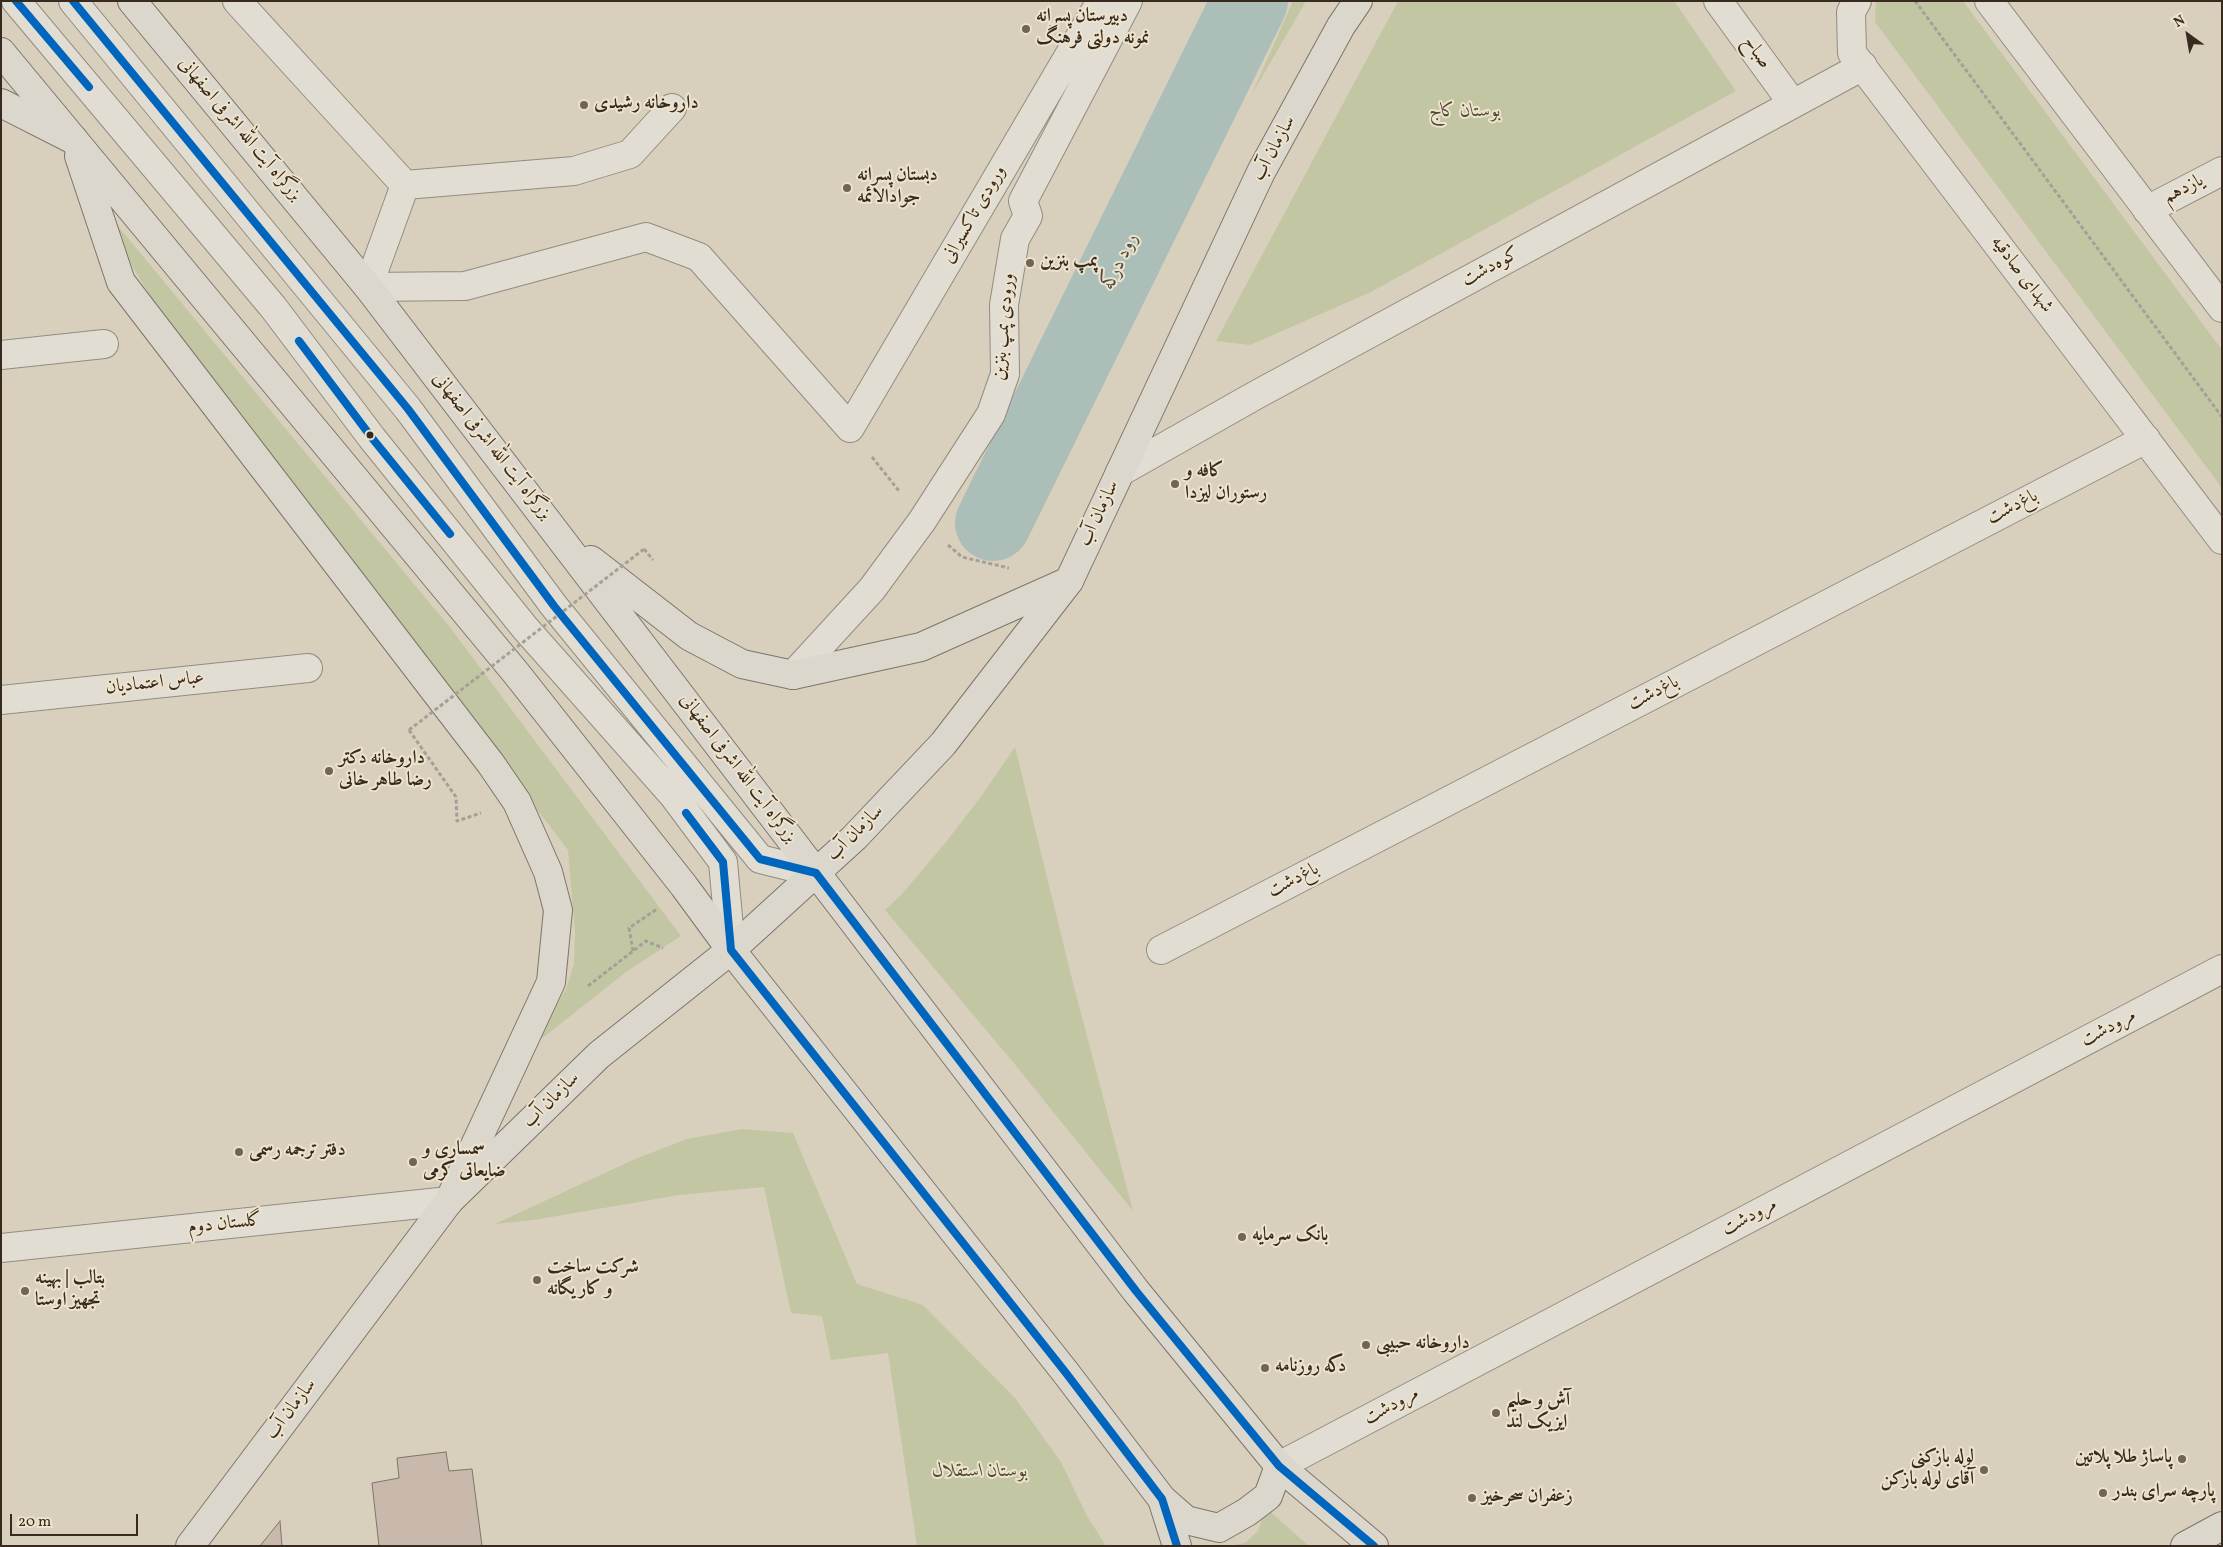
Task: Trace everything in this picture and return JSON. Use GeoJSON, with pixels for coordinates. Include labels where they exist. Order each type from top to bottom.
{"type":"FeatureCollection","features":[{"type":"Feature","properties":{"kind":"main road","name":"بزرگراه آیت الله اشرفی اصفهانی"},"geometry":{"type":"LineString","coordinates":[[132,1],[368,287],[563,539],[1136,1290],[1279,1466],[1374,1546]]}},
{"type":"Feature","properties":{"kind":"main road","name":"سازمان آب"},"geometry":{"type":"LineString","coordinates":[[190,1546],[450,1201],[599,1055],[731,950],[854,838],[943,744],[1068,582],[1261,172],[1342,26],[1358,1]]}},
{"type":"Feature","properties":{"kind":"main road"},"geometry":{"type":"LineString","coordinates":[[1,52],[516,673],[1162,1498],[1186,1520],[1219,1528],[1247,1512],[1268,1496],[1279,1466]]}},
{"type":"Feature","properties":{"kind":"main road"},"geometry":{"type":"LineString","coordinates":[[1,103],[74,140],[121,282],[491,764],[518,802],[548,872],[558,910],[551,982],[450,1201]]}},
{"type":"Feature","properties":{"kind":"main road"},"geometry":{"type":"LineString","coordinates":[[563,539],[689,636],[742,664],[793,675],[921,647],[1068,582]]}},
{"type":"Feature","properties":{"kind":"main road"},"geometry":{"type":"LineString","coordinates":[[1162,1498],[1177,1546]]}},
{"type":"Feature","properties":{"kind":"main road"},"geometry":{"type":"LineString","coordinates":[[2185,1546],[2222,1526]]}},
{"type":"Feature","properties":{"kind":"street"},"geometry":{"type":"LineString","coordinates":[[16,1],[273,307],[372,438],[525,628],[673,795],[723,862],[731,950]]}},
{"type":"Feature","properties":{"kind":"street"},"geometry":{"type":"LineString","coordinates":[[73,1],[408,409],[554,606],[760,859],[816,873]]}},
{"type":"Feature","properties":{"kind":"street"},"geometry":{"type":"LineString","coordinates":[[236,1],[405,184]]}},
{"type":"Feature","properties":{"kind":"street","name":"ورودی تاکسیرانی"},"geometry":{"type":"LineString","coordinates":[[368,287],[465,286],[646,237],[699,257],[850,428],[1101,1]]}},
{"type":"Feature","properties":{"kind":"street","name":"ورودی پمپ بنزین"},"geometry":{"type":"LineString","coordinates":[[793,675],[872,589],[922,521],[991,414],[1005,374],[1004,305],[1015,239],[1028,216],[1023,201],[1128,1]]}},
{"type":"Feature","properties":{"kind":"street","name":"صباح"},"geometry":{"type":"LineString","coordinates":[[1718,1],[1793,104]]}},
{"type":"Feature","properties":{"kind":"street","name":"شهدای صادقیه"},"geometry":{"type":"LineString","coordinates":[[1857,1],[1851,12],[1852,54],[2222,540]]}},
{"type":"Feature","properties":{"kind":"street"},"geometry":{"type":"LineString","coordinates":[[1990,1],[2222,308]]}},
{"type":"Feature","properties":{"kind":"street","name":"کوه‌دشت"},"geometry":{"type":"LineString","coordinates":[[1120,472],[1863,66]]}},
{"type":"Feature","properties":{"kind":"street"},"geometry":{"type":"LineString","coordinates":[[405,184],[574,171],[630,154],[672,108]]}},
{"type":"Feature","properties":{"kind":"street","name":"یازدهم"},"geometry":{"type":"LineString","coordinates":[[2147,210],[2222,171]]}},
{"type":"Feature","properties":{"kind":"street"},"geometry":{"type":"LineString","coordinates":[[368,287],[405,184]]}},
{"type":"Feature","properties":{"kind":"street"},"geometry":{"type":"LineString","coordinates":[[1,355],[104,344]]}},
{"type":"Feature","properties":{"kind":"street","name":"باغ‌دشت"},"geometry":{"type":"LineString","coordinates":[[1161,950],[2146,439]]}},
{"type":"Feature","properties":{"kind":"street","name":"عباس اعتمادیان"},"geometry":{"type":"LineString","coordinates":[[1,700],[308,668]]}},
{"type":"Feature","properties":{"kind":"street","name":"مرودشت"},"geometry":{"type":"LineString","coordinates":[[1279,1466],[2222,969]]}},
{"type":"Feature","properties":{"kind":"street","name":"گلستان دوم"},"geometry":{"type":"LineString","coordinates":[[1,1248],[450,1201]]}},
{"type":"Feature","properties":{"kind":"path"},"geometry":{"type":"LineString","coordinates":[[1915,1],[2222,417]]}},
{"type":"Feature","properties":{"kind":"path"},"geometry":{"type":"LineString","coordinates":[[457,821],[456,797],[409,730],[644,549]]}},
{"type":"Feature","properties":{"kind":"path"},"geometry":{"type":"LineString","coordinates":[[633,951],[629,928],[659,907]]}},
{"type":"Feature","properties":{"kind":"path"},"geometry":{"type":"LineString","coordinates":[[584,989],[646,941],[663,948]]}},
{"type":"Feature","properties":{"kind":"green space"},"geometry":{"type":"Polygon","coordinates":[[[1293,1],[1306,1],[1251,96],[1293,1]]]}},
{"type":"Feature","properties":{"kind":"green space","name":"بوستان کاج"},"geometry":{"type":"Polygon","coordinates":[[[1398,1],[1674,1],[1736,91],[1371,292],[1250,345],[1216,341],[1398,1]]]}},
{"type":"Feature","properties":{"kind":"green space"},"geometry":{"type":"Polygon","coordinates":[[[1876,1],[1963,1],[2222,350],[2222,488],[1875,22],[1876,1]]]}},
{"type":"Feature","properties":{"kind":"green space"},"geometry":{"type":"Polygon","coordinates":[[[113,220],[452,630],[681,936],[626,972],[540,1040],[566,989],[574,964],[575,932],[568,850],[174,335],[131,264],[113,220]]]}},
{"type":"Feature","properties":{"kind":"green space"},"geometry":{"type":"Polygon","coordinates":[[[1015,747],[1072,979],[1133,1211],[1013,1062],[885,910],[901,895],[946,842],[980,798],[1015,747]]]}},
{"type":"Feature","properties":{"kind":"green space","name":"بوستان استقلال"},"geometry":{"type":"Polygon","coordinates":[[[742,1129],[793,1133],[857,1284],[923,1305],[1015,1398],[1061,1462],[1086,1514],[1106,1546],[917,1546],[888,1353],[831,1360],[822,1316],[791,1313],[764,1187],[679,1195],[534,1220],[495,1224],[635,1159],[687,1139],[742,1129]]]}},
{"type":"Feature","properties":{"kind":"green space"},"geometry":{"type":"Polygon","coordinates":[[[1266,1508],[1309,1546],[1230,1546],[1245,1543],[1258,1531],[1266,1508]]]}},
{"type":"Feature","properties":{"kind":"building"},"geometry":{"type":"Polygon","coordinates":[[[446,1452],[449,1471],[472,1469],[482,1546],[379,1546],[372,1483],[399,1478],[397,1458],[446,1452]]]}},
{"type":"Feature","properties":{"kind":"building"},"geometry":{"type":"Polygon","coordinates":[[[280,1521],[282,1546],[260,1546],[280,1521]]]}},
{"type":"Feature","properties":{"kind":"waterway","name":"رود درکه"},"geometry":{"type":"LineString","coordinates":[[993,523],[1250,1]]}},
{"type":"Feature","properties":{"kind":"transit line"},"geometry":{"type":"LineString","coordinates":[[16,1],[89,87]]}},
{"type":"Feature","properties":{"kind":"transit line"},"geometry":{"type":"LineString","coordinates":[[73,1],[408,409],[554,606],[760,859],[816,873],[1136,1291],[1279,1466],[1374,1546]]}},
{"type":"Feature","properties":{"kind":"transit line"},"geometry":{"type":"LineString","coordinates":[[299,341],[372,438],[450,534]]}},
{"type":"Feature","properties":{"kind":"transit line"},"geometry":{"type":"LineString","coordinates":[[686,813],[723,862],[731,950],[1066,1373],[1162,1499],[1177,1546]]}},
{"type":"Feature","properties":{"kind":"place","name":"دبيرستان پسرانه نمونه دولتی فرهنگ"},"geometry":{"type":"Point","coordinates":[1026,29]}},
{"type":"Feature","properties":{"kind":"place","name":"داروخانه رشیدی"},"geometry":{"type":"Point","coordinates":[584,105]}},
{"type":"Feature","properties":{"kind":"place","name":"دبستان پسرانه جوادالائمه"},"geometry":{"type":"Point","coordinates":[847,188]}},
{"type":"Feature","properties":{"kind":"place","name":"پمپ بنزین"},"geometry":{"type":"Point","coordinates":[1030,263]}},
{"type":"Feature","properties":{"kind":"place","name":"کافه و رستوران لیزدا"},"geometry":{"type":"Point","coordinates":[1175,484]}},
{"type":"Feature","properties":{"kind":"place","name":"داروخانه دکتر رضا طاهر خانی"},"geometry":{"type":"Point","coordinates":[329,771]}},
{"type":"Feature","properties":{"kind":"place","name":"دفتر ترجمه رسمی"},"geometry":{"type":"Point","coordinates":[239,1152]}},
{"type":"Feature","properties":{"kind":"place","name":"سمساری و ضایعاتی کرمی"},"geometry":{"type":"Point","coordinates":[413,1162]}},
{"type":"Feature","properties":{"kind":"place","name":"بانک سرمایه"},"geometry":{"type":"Point","coordinates":[1242,1237]}},
{"type":"Feature","properties":{"kind":"place","name":"شرکت ساخت و کار یگانه"},"geometry":{"type":"Point","coordinates":[537,1280]}},
{"type":"Feature","properties":{"kind":"place","name":"بتالب | بهینه تجهیز اوستا"},"geometry":{"type":"Point","coordinates":[25,1291]}},
{"type":"Feature","properties":{"kind":"place","name":"داروخانه حبیبی"},"geometry":{"type":"Point","coordinates":[1366,1345]}},
{"type":"Feature","properties":{"kind":"place","name":"دکه روزنامه"},"geometry":{"type":"Point","coordinates":[1265,1368]}},
{"type":"Feature","properties":{"kind":"place","name":"آش و حلیم ایزیک لند"},"geometry":{"type":"Point","coordinates":[1496,1413]}},
{"type":"Feature","properties":{"kind":"place","name":"پاساژ طلا پلاتین"},"geometry":{"type":"Point","coordinates":[2182,1459]}},
{"type":"Feature","properties":{"kind":"place","name":"لوله بازکنی آقای لوله بازکن"},"geometry":{"type":"Point","coordinates":[1984,1470]}},
{"type":"Feature","properties":{"kind":"place","name":"پارچه سرای بندر"},"geometry":{"type":"Point","coordinates":[2103,1493]}},
{"type":"Feature","properties":{"kind":"place","name":"زعفران سحرخیز"},"geometry":{"type":"Point","coordinates":[1472,1498]}}]}
